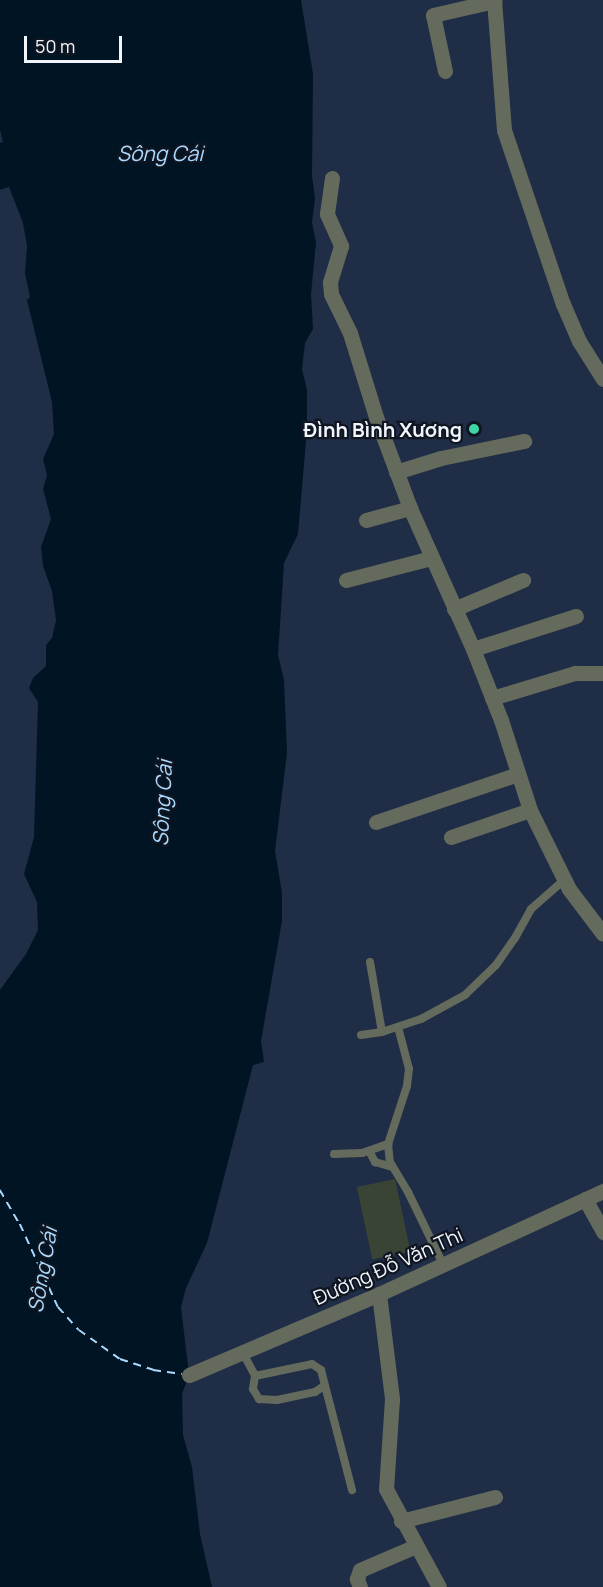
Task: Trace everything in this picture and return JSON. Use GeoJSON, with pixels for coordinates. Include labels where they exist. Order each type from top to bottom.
{"type":"FeatureCollection","features":[{"type":"Feature","properties":{"kind":"street"},"geometry":{"type":"LineString","coordinates":[[445,71],[433,15],[494,0],[504,130],[563,304],[579,341],[603,379]]}},
{"type":"Feature","properties":{"kind":"street"},"geometry":{"type":"LineString","coordinates":[[332,178],[327,214],[341,246],[330,287],[350,333],[396,472],[431,558],[473,648],[530,810],[564,880],[603,934]]}},
{"type":"Feature","properties":{"kind":"street"},"geometry":{"type":"LineString","coordinates":[[396,472],[441,458],[524,441]]}},
{"type":"Feature","properties":{"kind":"street"},"geometry":{"type":"LineString","coordinates":[[366,520],[410,508]]}},
{"type":"Feature","properties":{"kind":"street"},"geometry":{"type":"LineString","coordinates":[[346,579],[431,558]]}},
{"type":"Feature","properties":{"kind":"street"},"geometry":{"type":"LineString","coordinates":[[454,609],[523,580]]}},
{"type":"Feature","properties":{"kind":"street"},"geometry":{"type":"LineString","coordinates":[[473,648],[576,616]]}},
{"type":"Feature","properties":{"kind":"street"},"geometry":{"type":"LineString","coordinates":[[492,698],[575,673],[603,673]]}},
{"type":"Feature","properties":{"kind":"street"},"geometry":{"type":"LineString","coordinates":[[376,822],[518,774]]}},
{"type":"Feature","properties":{"kind":"street"},"geometry":{"type":"LineString","coordinates":[[451,837],[530,810]]}},
{"type":"Feature","properties":{"kind":"street","name":"Đường Đỗ Văn Thi"},"geometry":{"type":"LineString","coordinates":[[189,1375],[379,1294],[603,1191]]}},
{"type":"Feature","properties":{"kind":"street"},"geometry":{"type":"LineString","coordinates":[[585,1199],[603,1232]]}},
{"type":"Feature","properties":{"kind":"street"},"geometry":{"type":"LineString","coordinates":[[379,1294],[392,1399],[386,1489],[401,1521],[439,1587]]}},
{"type":"Feature","properties":{"kind":"street"},"geometry":{"type":"LineString","coordinates":[[401,1521],[495,1497]]}},
{"type":"Feature","properties":{"kind":"street"},"geometry":{"type":"LineString","coordinates":[[360,1587],[357,1579],[360,1570],[416,1546]]}},
{"type":"Feature","properties":{"kind":"lane"},"geometry":{"type":"LineString","coordinates":[[361,1035],[399,1027],[446,1007],[478,984],[515,938],[531,909],[564,880]]}},
{"type":"Feature","properties":{"kind":"lane"},"geometry":{"type":"LineString","coordinates":[[370,962],[382,1032]]}},
{"type":"Feature","properties":{"kind":"lane"},"geometry":{"type":"LineString","coordinates":[[399,1027],[408,1070],[407,1086],[388,1144],[392,1167],[408,1192],[443,1264]]}},
{"type":"Feature","properties":{"kind":"lane"},"geometry":{"type":"LineString","coordinates":[[334,1154],[369,1151],[388,1144]]}},
{"type":"Feature","properties":{"kind":"lane"},"geometry":{"type":"LineString","coordinates":[[369,1151],[379,1165],[392,1167]]}},
{"type":"Feature","properties":{"kind":"lane"},"geometry":{"type":"LineString","coordinates":[[243,1353],[255,1376],[253,1389],[259,1399],[277,1401],[315,1392],[324,1386]]}},
{"type":"Feature","properties":{"kind":"lane"},"geometry":{"type":"LineString","coordinates":[[255,1376],[312,1364],[321,1370],[352,1490]]}},
{"type":"Feature","properties":{"kind":"green space"},"geometry":{"type":"Polygon","coordinates":[[[395,1179],[410,1251],[372,1259],[357,1187],[395,1179]]]}},
{"type":"Feature","properties":{"kind":"water","name":"Sông Cái"},"geometry":{"type":"Polygon","coordinates":[[[0,0],[301,0],[313,74],[312,176],[315,198],[312,223],[316,242],[311,294],[313,329],[305,343],[302,369],[307,390],[307,430],[298,534],[284,563],[278,655],[284,680],[287,753],[275,851],[282,893],[282,921],[261,1041],[264,1062],[253,1065],[207,1243],[186,1288],[181,1307],[189,1375],[182,1394],[183,1435],[192,1467],[200,1534],[212,1587],[0,1587],[0,990],[26,954],[38,930],[37,902],[24,874],[34,837],[38,702],[29,688],[33,678],[46,666],[46,645],[52,638],[56,620],[52,591],[43,566],[41,547],[51,519],[43,489],[47,475],[43,459],[54,434],[52,402],[27,300],[30,297],[25,273],[27,246],[23,223],[9,187],[0,190],[0,143],[3,142],[0,130],[0,0]]]}},
{"type":"Feature","properties":{"kind":"ferry route"},"geometry":{"type":"LineString","coordinates":[[0,1190],[20,1224],[58,1307],[79,1330],[120,1359],[153,1370],[182,1374]]}},
{"type":"Feature","properties":{"kind":"place","name":"Đình Bình Xương"},"geometry":{"type":"Point","coordinates":[474,429]}}]}
